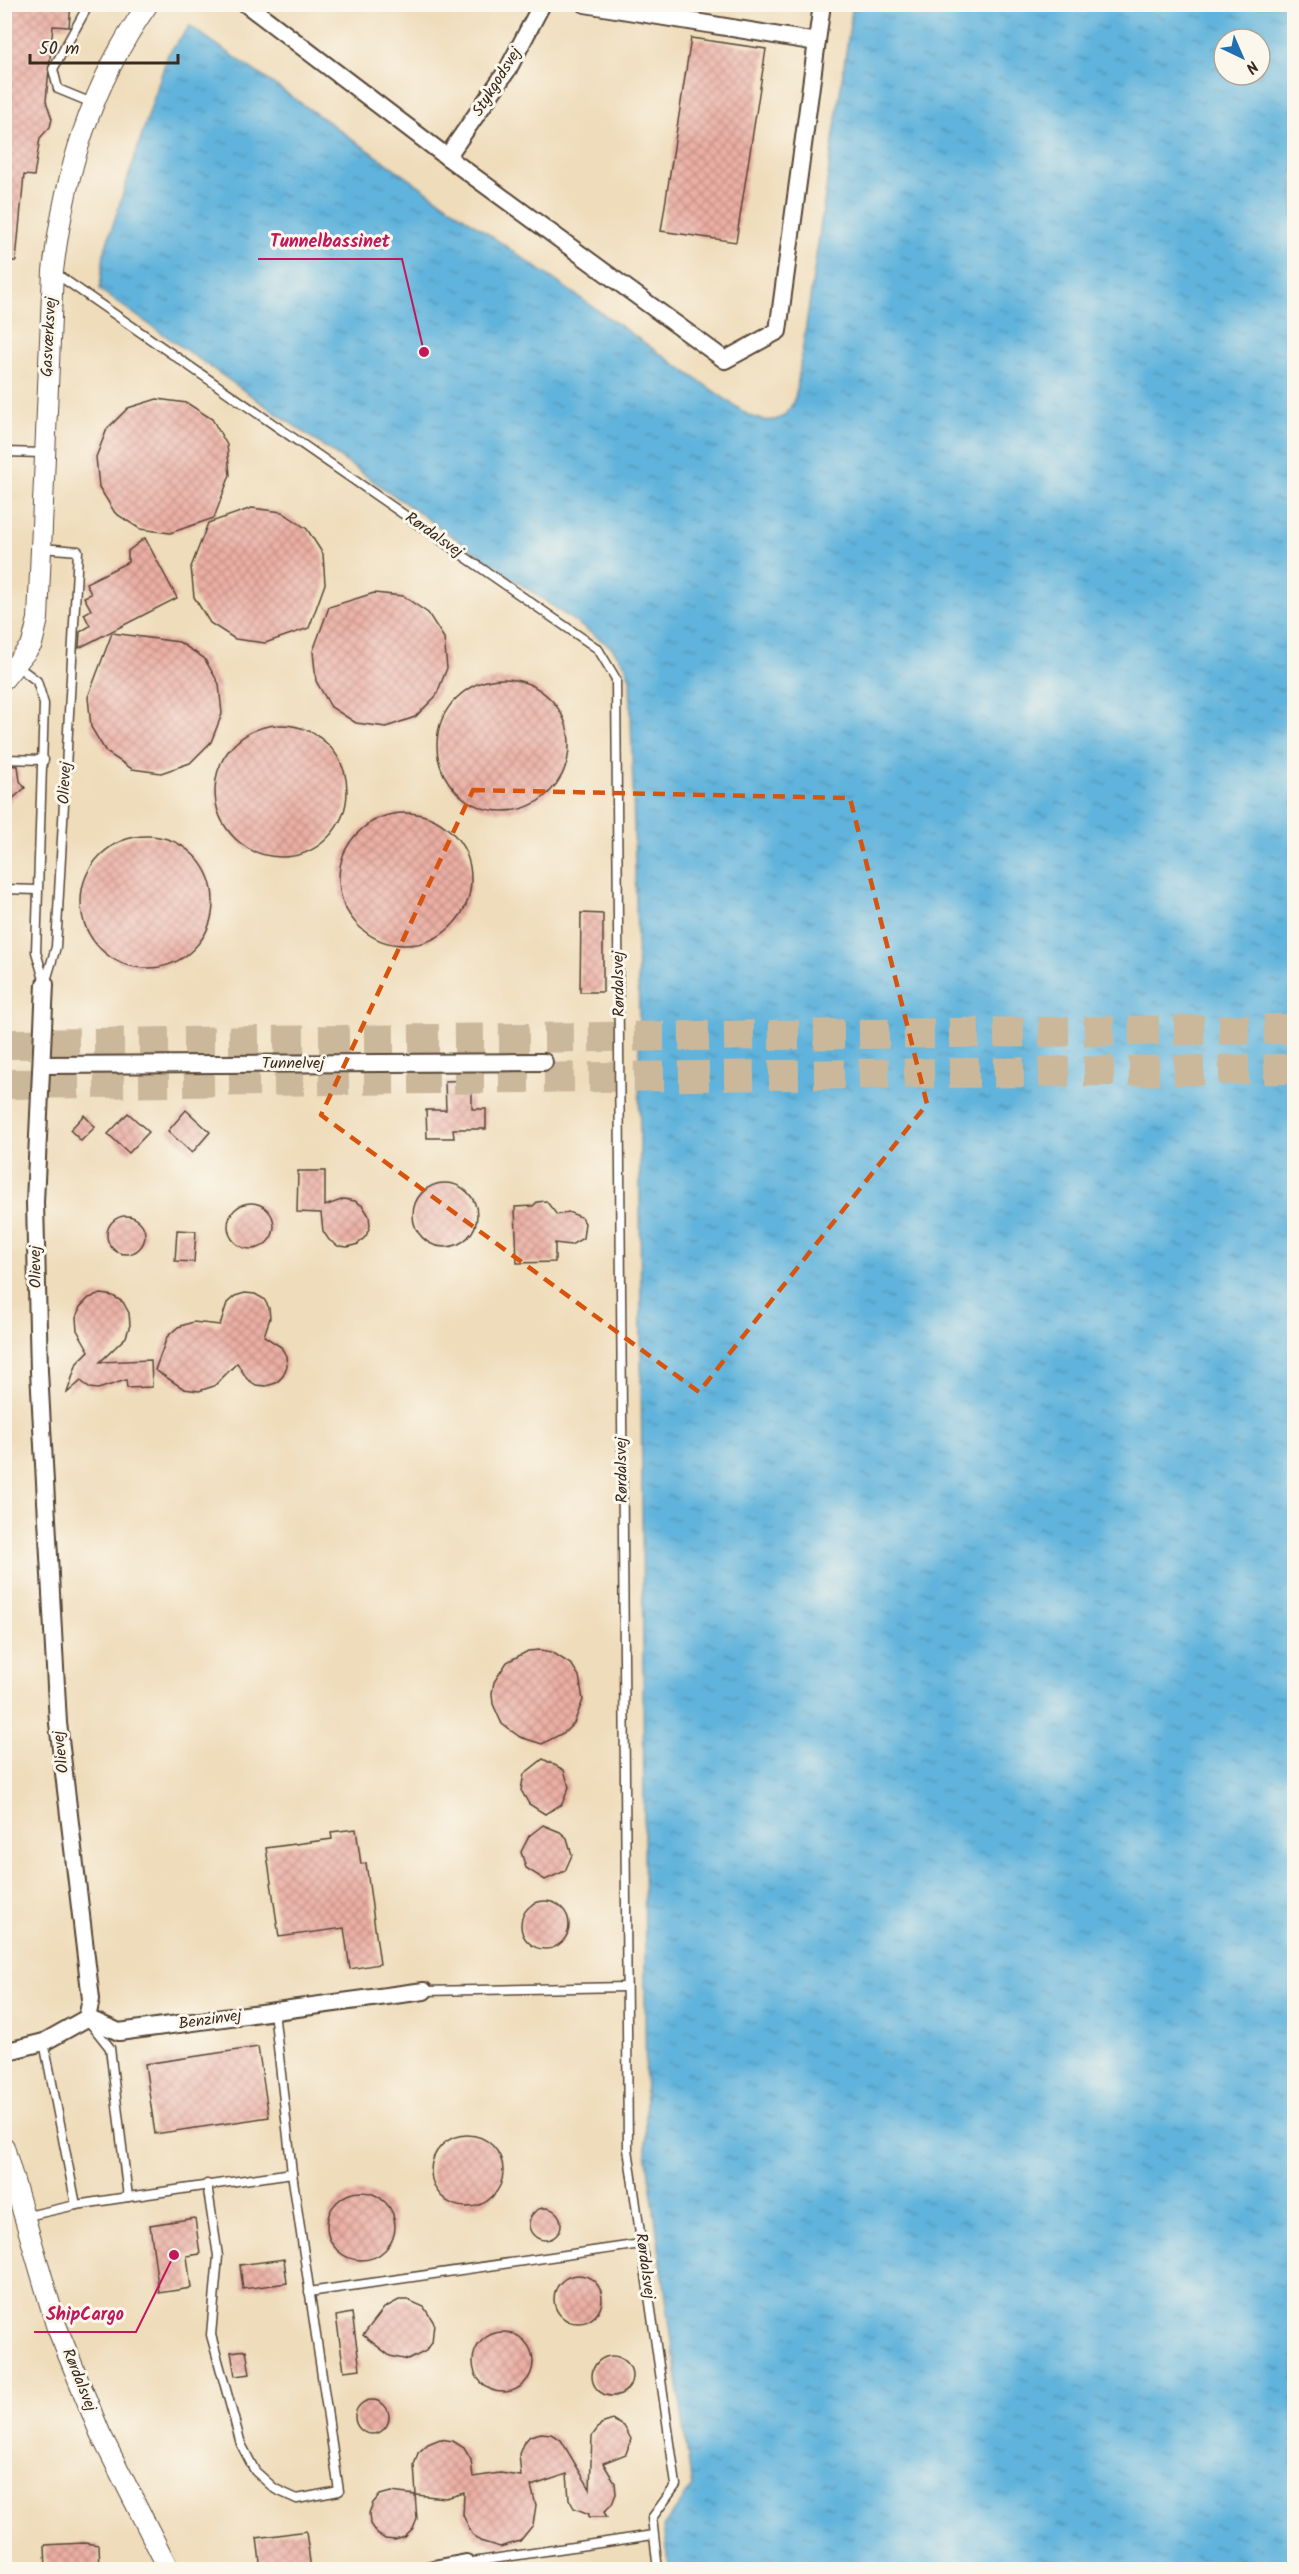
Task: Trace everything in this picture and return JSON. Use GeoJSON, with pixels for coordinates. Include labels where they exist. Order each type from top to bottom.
{"type":"FeatureCollection","features":[{"type":"Feature","properties":{"kind":"street","name":"Gasværksvej"},"geometry":{"type":"LineString","coordinates":[[11,672],[32,644],[38,619],[52,271],[60,215],[73,157],[92,103],[129,31],[148,4]]}},
{"type":"Feature","properties":{"kind":"street"},"geometry":{"type":"LineString","coordinates":[[246,4],[447,157],[724,360],[778,332],[822,4]]}},
{"type":"Feature","properties":{"kind":"street","name":"Stykgodsvej"},"geometry":{"type":"LineString","coordinates":[[447,157],[508,69],[542,4]]}},
{"type":"Feature","properties":{"kind":"street"},"geometry":{"type":"LineString","coordinates":[[585,4],[817,42]]}},
{"type":"Feature","properties":{"kind":"street","name":"Olievej"},"geometry":{"type":"LineString","coordinates":[[45,984],[35,1202],[39,1382],[57,1723],[91,1999],[87,2018]]}},
{"type":"Feature","properties":{"kind":"street","name":"Tunnelvej"},"geometry":{"type":"LineString","coordinates":[[42,1065],[543,1062]]}},
{"type":"Feature","properties":{"kind":"street","name":"Benzinvej"},"geometry":{"type":"LineString","coordinates":[[87,2018],[119,2032],[424,1990]]}},
{"type":"Feature","properties":{"kind":"street"},"geometry":{"type":"LineString","coordinates":[[4,2052],[44,2042],[87,2018]]}},
{"type":"Feature","properties":{"kind":"street","name":"Rørdalsvej"},"geometry":{"type":"LineString","coordinates":[[4,2146],[22,2217],[56,2325],[96,2422],[169,2570]]}},
{"type":"Feature","properties":{"kind":"street"},"geometry":{"type":"LineString","coordinates":[[429,2570],[466,2563]]}},
{"type":"Feature","properties":{"kind":"lane"},"geometry":{"type":"LineString","coordinates":[[88,4],[53,69],[58,89],[92,103]]}},
{"type":"Feature","properties":{"kind":"lane","name":"Rørdalsvej"},"geometry":{"type":"LineString","coordinates":[[52,271],[598,649],[616,679],[628,2149],[676,2485],[652,2518],[658,2570]]}},
{"type":"Feature","properties":{"kind":"lane"},"geometry":{"type":"LineString","coordinates":[[4,452],[44,453]]}},
{"type":"Feature","properties":{"kind":"lane","name":"Olievej"},"geometry":{"type":"LineString","coordinates":[[41,548],[78,551],[56,947],[45,984]]}},
{"type":"Feature","properties":{"kind":"lane"},"geometry":{"type":"LineString","coordinates":[[11,672],[37,681],[44,704],[44,760],[36,952],[45,984]]}},
{"type":"Feature","properties":{"kind":"lane"},"geometry":{"type":"LineString","coordinates":[[4,759],[44,760]]}},
{"type":"Feature","properties":{"kind":"lane"},"geometry":{"type":"LineString","coordinates":[[4,890],[37,890]]}},
{"type":"Feature","properties":{"kind":"lane"},"geometry":{"type":"LineString","coordinates":[[424,1990],[626,1987]]}},
{"type":"Feature","properties":{"kind":"lane"},"geometry":{"type":"LineString","coordinates":[[207,2184],[218,2256],[211,2335],[241,2444],[255,2471],[276,2489],[297,2499],[339,2491],[292,2173],[274,2011]]}},
{"type":"Feature","properties":{"kind":"lane"},"geometry":{"type":"LineString","coordinates":[[87,2018],[110,2048],[128,2197]]}},
{"type":"Feature","properties":{"kind":"lane"},"geometry":{"type":"LineString","coordinates":[[44,2042],[76,2205]]}},
{"type":"Feature","properties":{"kind":"lane"},"geometry":{"type":"LineString","coordinates":[[22,2217],[76,2205],[292,2173]]}},
{"type":"Feature","properties":{"kind":"lane"},"geometry":{"type":"LineString","coordinates":[[309,2292],[642,2244]]}},
{"type":"Feature","properties":{"kind":"lane"},"geometry":{"type":"LineString","coordinates":[[466,2563],[653,2535]]}},
{"type":"Feature","properties":{"kind":"highlighted area"},"geometry":{"type":"Polygon","coordinates":[[[473,790],[850,798],[927,1104],[699,1392],[321,1115],[473,790]]]}},
{"type":"Feature","properties":{"kind":"water"},"geometry":{"type":"Polygon","coordinates":[[[853,4],[1294,5],[1294,2569],[669,2569],[663,2527],[692,2487],[646,2152],[639,1015],[630,679],[625,664],[611,647],[100,290],[104,253],[168,54],[190,26],[748,415],[765,420],[778,419],[789,410],[793,403],[853,4]]]}},
{"type":"Feature","properties":{"kind":"building"},"geometry":{"type":"Polygon","coordinates":[[[4,4],[71,4],[69,27],[53,26],[46,101],[52,119],[50,127],[40,138],[34,176],[24,175],[16,261],[4,261],[4,4]]]}},
{"type":"Feature","properties":{"kind":"building"},"geometry":{"type":"Polygon","coordinates":[[[691,38],[766,49],[736,242],[661,231],[691,38]]]}},
{"type":"Feature","properties":{"kind":"building"},"geometry":{"type":"Polygon","coordinates":[[[157,399],[187,403],[212,419],[227,445],[230,475],[214,518],[170,533],[140,529],[115,513],[99,487],[96,457],[107,429],[128,408],[157,399]]]}},
{"type":"Feature","properties":{"kind":"building"},"geometry":{"type":"Polygon","coordinates":[[[252,508],[282,512],[307,529],[323,554],[325,584],[309,628],[265,643],[235,639],[210,623],[194,597],[191,567],[208,523],[252,508]]]}},
{"type":"Feature","properties":{"kind":"building"},"geometry":{"type":"Polygon","coordinates":[[[145,538],[177,598],[79,648],[80,632],[90,626],[84,614],[91,610],[84,597],[91,594],[86,583],[128,562],[128,551],[145,538]]]}},
{"type":"Feature","properties":{"kind":"building"},"geometry":{"type":"Polygon","coordinates":[[[374,593],[403,596],[428,613],[444,638],[447,668],[436,696],[415,717],[386,727],[356,723],[331,707],[316,681],[313,651],[329,607],[374,593]]]}},
{"type":"Feature","properties":{"kind":"building"},"geometry":{"type":"Polygon","coordinates":[[[112,633],[179,642],[204,658],[219,684],[222,714],[211,742],[190,763],[161,773],[132,769],[106,752],[91,727],[88,697],[112,633]]]}},
{"type":"Feature","properties":{"kind":"building"},"geometry":{"type":"Polygon","coordinates":[[[503,679],[528,684],[550,698],[564,720],[569,745],[564,770],[550,792],[528,806],[503,811],[478,806],[456,792],[442,770],[437,745],[442,720],[456,698],[478,684],[503,679]]]}},
{"type":"Feature","properties":{"kind":"building"},"geometry":{"type":"Polygon","coordinates":[[[281,725],[306,730],[328,744],[342,766],[347,791],[342,816],[328,838],[306,852],[281,857],[256,852],[234,838],[220,816],[215,791],[220,766],[234,744],[256,730],[281,725]]]}},
{"type":"Feature","properties":{"kind":"building"},"geometry":{"type":"Polygon","coordinates":[[[4,765],[18,766],[20,781],[25,788],[4,806],[4,765]]]}},
{"type":"Feature","properties":{"kind":"building"},"geometry":{"type":"Polygon","coordinates":[[[405,813],[430,818],[452,832],[466,854],[471,879],[466,904],[452,926],[430,940],[405,945],[380,940],[358,926],[344,904],[339,879],[344,854],[358,832],[380,818],[405,813]]]}},
{"type":"Feature","properties":{"kind":"building"},"geometry":{"type":"Polygon","coordinates":[[[147,836],[172,841],[194,855],[208,877],[213,902],[208,927],[194,949],[172,963],[147,968],[122,963],[100,949],[86,927],[81,902],[86,877],[100,855],[122,841],[147,836]]]}},
{"type":"Feature","properties":{"kind":"building"},"geometry":{"type":"Polygon","coordinates":[[[581,913],[603,914],[603,992],[580,992],[581,913]]]}},
{"type":"Feature","properties":{"kind":"building"},"geometry":{"type":"Polygon","coordinates":[[[472,1080],[472,1109],[486,1109],[486,1129],[453,1129],[454,1138],[427,1138],[426,1110],[446,1110],[445,1081],[472,1080]]]}},
{"type":"Feature","properties":{"kind":"building"},"geometry":{"type":"Polygon","coordinates":[[[186,1110],[210,1132],[192,1153],[168,1131],[186,1110]]]}},
{"type":"Feature","properties":{"kind":"building"},"geometry":{"type":"Polygon","coordinates":[[[128,1113],[149,1132],[129,1153],[108,1134],[128,1113]]]}},
{"type":"Feature","properties":{"kind":"building"},"geometry":{"type":"Polygon","coordinates":[[[84,1115],[95,1127],[81,1141],[70,1130],[84,1115]]]}},
{"type":"Feature","properties":{"kind":"building"},"geometry":{"type":"Polygon","coordinates":[[[298,1171],[325,1171],[325,1206],[344,1199],[355,1201],[363,1206],[369,1216],[370,1226],[366,1236],[358,1244],[348,1247],[338,1246],[329,1240],[323,1231],[321,1213],[297,1212],[298,1171]]]}},
{"type":"Feature","properties":{"kind":"building"},"geometry":{"type":"Polygon","coordinates":[[[439,1183],[451,1183],[468,1192],[475,1203],[477,1215],[475,1227],[468,1238],[451,1247],[439,1247],[427,1242],[418,1233],[413,1221],[413,1209],[418,1197],[427,1188],[439,1183]]]}},
{"type":"Feature","properties":{"kind":"building"},"geometry":{"type":"Polygon","coordinates":[[[546,1201],[557,1215],[568,1212],[581,1217],[585,1223],[583,1238],[571,1245],[555,1243],[555,1262],[517,1263],[515,1207],[533,1206],[537,1202],[546,1201]]]}},
{"type":"Feature","properties":{"kind":"building"},"geometry":{"type":"Polygon","coordinates":[[[251,1203],[267,1210],[274,1226],[267,1242],[251,1249],[235,1242],[228,1226],[235,1210],[251,1203]]]}},
{"type":"Feature","properties":{"kind":"building"},"geometry":{"type":"Polygon","coordinates":[[[126,1216],[139,1222],[145,1235],[139,1248],[126,1254],[113,1248],[107,1235],[113,1222],[126,1216]]]}},
{"type":"Feature","properties":{"kind":"building"},"geometry":{"type":"Polygon","coordinates":[[[177,1230],[196,1231],[194,1262],[175,1261],[177,1230]]]}},
{"type":"Feature","properties":{"kind":"building"},"geometry":{"type":"Polygon","coordinates":[[[245,1293],[255,1294],[264,1299],[269,1308],[270,1318],[264,1336],[281,1347],[286,1356],[287,1366],[283,1376],[276,1383],[266,1386],[256,1385],[247,1379],[237,1363],[214,1386],[199,1391],[184,1389],[155,1370],[167,1337],[178,1327],[193,1322],[220,1325],[227,1303],[235,1296],[245,1293]]]}},
{"type":"Feature","properties":{"kind":"building"},"geometry":{"type":"Polygon","coordinates":[[[101,1294],[113,1296],[123,1302],[129,1313],[130,1325],[126,1337],[100,1362],[151,1360],[152,1387],[127,1388],[126,1380],[98,1389],[89,1388],[81,1381],[67,1393],[77,1363],[89,1351],[77,1330],[76,1318],[80,1307],[89,1298],[101,1294]]]}},
{"type":"Feature","properties":{"kind":"building"},"geometry":{"type":"Polygon","coordinates":[[[528,1651],[552,1652],[572,1665],[579,1676],[583,1700],[574,1723],[565,1732],[542,1744],[520,1737],[502,1724],[493,1704],[492,1693],[494,1682],[507,1662],[528,1651]]]}},
{"type":"Feature","properties":{"kind":"building"},"geometry":{"type":"Polygon","coordinates":[[[543,1759],[564,1770],[569,1787],[562,1804],[545,1814],[529,1804],[521,1790],[524,1774],[543,1759]]]}},
{"type":"Feature","properties":{"kind":"building"},"geometry":{"type":"Polygon","coordinates":[[[543,1825],[560,1832],[567,1838],[572,1855],[565,1871],[545,1880],[526,1868],[521,1852],[529,1836],[543,1825]]]}},
{"type":"Feature","properties":{"kind":"building"},"geometry":{"type":"Polygon","coordinates":[[[356,1829],[361,1864],[366,1863],[380,1964],[350,1969],[344,1928],[279,1937],[266,1848],[332,1839],[331,1832],[356,1829]]]}},
{"type":"Feature","properties":{"kind":"building"},"geometry":{"type":"Polygon","coordinates":[[[540,1901],[550,1901],[562,1908],[569,1920],[569,1930],[562,1942],[550,1949],[540,1949],[525,1938],[521,1930],[521,1920],[532,1905],[540,1901]]]}},
{"type":"Feature","properties":{"kind":"building"},"geometry":{"type":"Polygon","coordinates":[[[258,2047],[269,2117],[155,2134],[145,2064],[258,2047]]]}},
{"type":"Feature","properties":{"kind":"building"},"geometry":{"type":"Polygon","coordinates":[[[467,2135],[481,2138],[493,2145],[500,2157],[503,2171],[500,2185],[493,2197],[481,2204],[467,2207],[453,2204],[441,2197],[434,2185],[431,2171],[434,2157],[441,2145],[453,2138],[467,2135]]]}},
{"type":"Feature","properties":{"kind":"building"},"geometry":{"type":"Polygon","coordinates":[[[361,2192],[374,2194],[385,2202],[393,2213],[395,2226],[393,2239],[385,2250],[374,2258],[361,2260],[348,2258],[337,2250],[329,2239],[327,2226],[329,2213],[337,2202],[348,2194],[361,2192]]]}},
{"type":"Feature","properties":{"kind":"building"},"geometry":{"type":"Polygon","coordinates":[[[545,2208],[557,2212],[561,2224],[557,2236],[545,2240],[533,2236],[529,2224],[533,2212],[545,2208]]]}},
{"type":"Feature","properties":{"kind":"building"},"geometry":{"type":"Polygon","coordinates":[[[195,2218],[200,2254],[187,2256],[191,2288],[159,2293],[150,2225],[195,2218]]]}},
{"type":"Feature","properties":{"kind":"building"},"geometry":{"type":"Polygon","coordinates":[[[284,2259],[287,2283],[243,2289],[240,2265],[284,2259]]]}},
{"type":"Feature","properties":{"kind":"building"},"geometry":{"type":"Polygon","coordinates":[[[578,2275],[595,2282],[602,2299],[595,2316],[578,2323],[561,2316],[554,2299],[561,2282],[578,2275]]]}},
{"type":"Feature","properties":{"kind":"building"},"geometry":{"type":"Polygon","coordinates":[[[399,2300],[408,2300],[424,2307],[434,2323],[432,2343],[426,2351],[408,2360],[390,2356],[363,2335],[384,2308],[399,2300]]]}},
{"type":"Feature","properties":{"kind":"building"},"geometry":{"type":"Polygon","coordinates":[[[352,2313],[360,2369],[344,2371],[336,2316],[352,2313]]]}},
{"type":"Feature","properties":{"kind":"building"},"geometry":{"type":"Polygon","coordinates":[[[497,2332],[509,2332],[520,2337],[528,2345],[533,2362],[531,2374],[520,2387],[509,2392],[497,2392],[486,2387],[478,2379],[473,2368],[473,2356],[478,2345],[486,2337],[497,2332]]]}},
{"type":"Feature","properties":{"kind":"building"},"geometry":{"type":"Polygon","coordinates":[[[246,2350],[250,2374],[235,2376],[231,2352],[246,2350]]]}},
{"type":"Feature","properties":{"kind":"building"},"geometry":{"type":"Polygon","coordinates":[[[612,2356],[620,2357],[626,2362],[631,2368],[631,2384],[626,2390],[620,2395],[612,2396],[604,2395],[598,2390],[593,2384],[592,2376],[593,2368],[598,2362],[604,2357],[612,2356]]]}},
{"type":"Feature","properties":{"kind":"building"},"geometry":{"type":"Polygon","coordinates":[[[372,2400],[384,2405],[389,2417],[384,2429],[372,2434],[360,2429],[355,2417],[360,2405],[372,2400]]]}},
{"type":"Feature","properties":{"kind":"building"},"geometry":{"type":"Polygon","coordinates":[[[613,2420],[624,2426],[631,2439],[626,2454],[603,2463],[615,2483],[616,2494],[612,2504],[604,2512],[607,2517],[589,2517],[589,2514],[574,2508],[569,2499],[567,2474],[531,2486],[536,2505],[533,2525],[520,2541],[500,2547],[480,2541],[472,2534],[463,2515],[464,2493],[446,2498],[416,2495],[414,2465],[418,2453],[428,2444],[440,2439],[453,2441],[464,2448],[471,2460],[473,2477],[500,2473],[521,2476],[519,2454],[523,2444],[530,2436],[541,2433],[551,2434],[561,2440],[590,2489],[592,2436],[601,2424],[613,2420]]]}},
{"type":"Feature","properties":{"kind":"building"},"geometry":{"type":"Polygon","coordinates":[[[391,2492],[415,2495],[417,2519],[413,2529],[405,2537],[395,2540],[385,2539],[376,2533],[370,2524],[369,2513],[373,2503],[380,2495],[391,2492]]]}},
{"type":"Feature","properties":{"kind":"building"},"geometry":{"type":"Polygon","coordinates":[[[306,2531],[311,2570],[261,2570],[257,2538],[306,2531]]]}},
{"type":"Feature","properties":{"kind":"building"},"geometry":{"type":"Polygon","coordinates":[[[84,2543],[99,2545],[100,2570],[46,2570],[45,2545],[84,2543]]]}},
{"type":"Feature","properties":{"kind":"tunnel"},"geometry":{"type":"LineString","coordinates":[[4,1044],[1294,1029]]}},
{"type":"Feature","properties":{"kind":"tunnel"},"geometry":{"type":"LineString","coordinates":[[4,1084],[1294,1069]]}},
{"type":"Feature","properties":{"kind":"place","name":"Tunnelbassinet"},"geometry":{"type":"Point","coordinates":[424,352]}},
{"type":"Feature","properties":{"kind":"place","name":"ShipCargo"},"geometry":{"type":"Point","coordinates":[174,2255]}}]}
